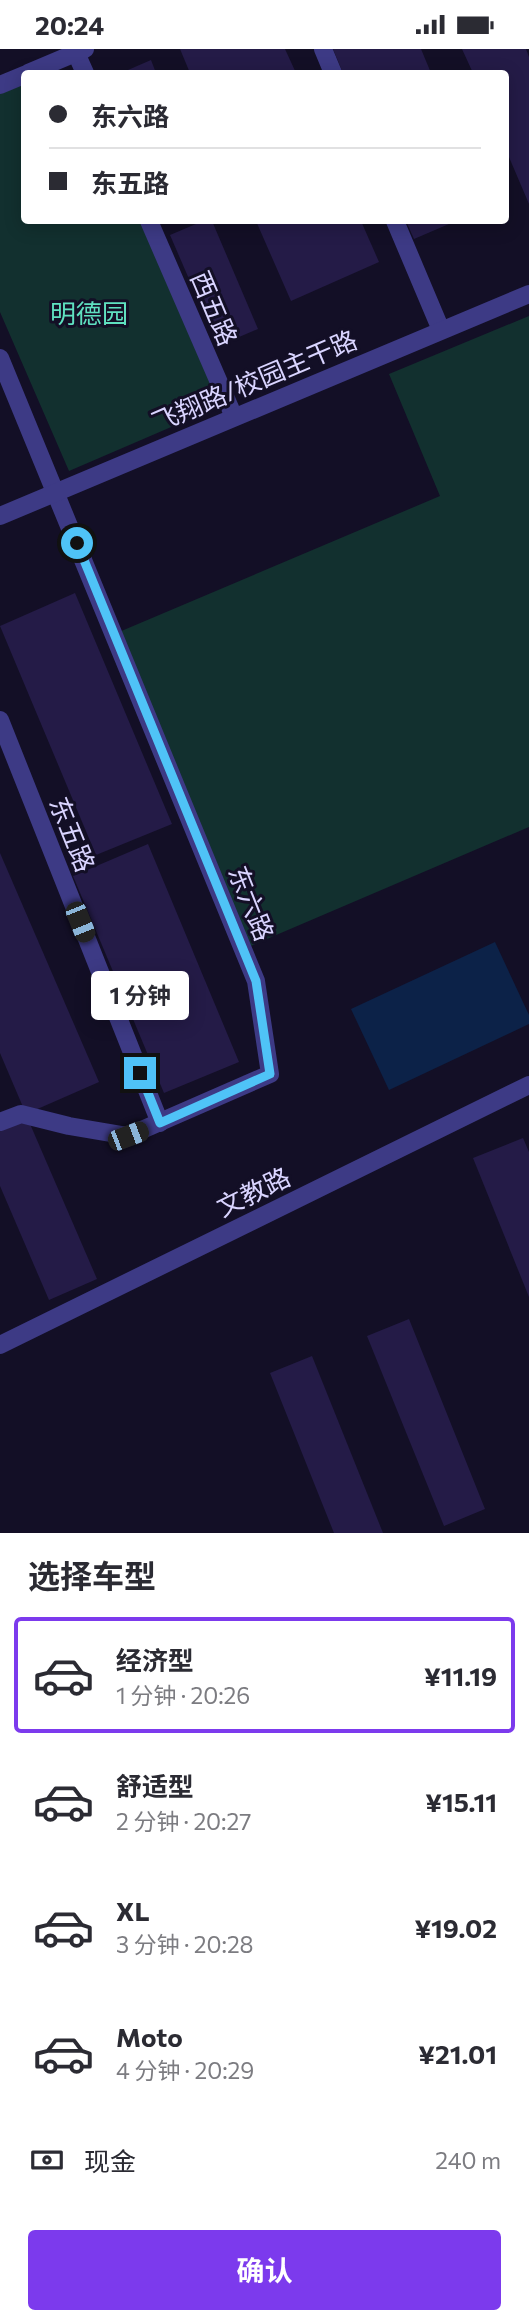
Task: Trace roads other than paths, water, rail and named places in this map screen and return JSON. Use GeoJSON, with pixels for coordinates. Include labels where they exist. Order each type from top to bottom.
{"type":"FeatureCollection","features":[{"type":"Feature","properties":{"kind":"street"},"geometry":{"type":"LineString","coordinates":[[323,49],[332,70]]}},
{"type":"Feature","properties":{"kind":"street"},"geometry":{"type":"LineString","coordinates":[[36,70],[81,51],[84,70]]}},
{"type":"Feature","properties":{"kind":"street"},"geometry":{"type":"LineString","coordinates":[[0,85],[21,76]]}},
{"type":"Feature","properties":{"kind":"street","name":"西五路"},"geometry":{"type":"LineString","coordinates":[[150,224],[234,417]]}},
{"type":"Feature","properties":{"kind":"street"},"geometry":{"type":"LineString","coordinates":[[396,224],[441,330]]}},
{"type":"Feature","properties":{"kind":"street","name":"飞翔路/校园主干路"},"geometry":{"type":"LineString","coordinates":[[0,516],[529,294]]}},
{"type":"Feature","properties":{"kind":"street"},"geometry":{"type":"LineString","coordinates":[[0,358],[56,492]]}},
{"type":"Feature","properties":{"kind":"street","name":"东六路"},"geometry":{"type":"LineString","coordinates":[[0,1122],[21,1114],[128,1136],[270,1074],[256,981],[56,492]]}},
{"type":"Feature","properties":{"kind":"street","name":"东五路"},"geometry":{"type":"LineString","coordinates":[[0,720],[160,1123]]}},
{"type":"Feature","properties":{"kind":"street","name":"文教路"},"geometry":{"type":"LineString","coordinates":[[0,1345],[529,1085]]}},
{"type":"Feature","properties":{"kind":"water"},"geometry":{"type":"Polygon","coordinates":[[[495,942],[529,1015],[529,1024],[389,1090],[351,1009],[495,942]]]}},
{"type":"Feature","properties":{"kind":"park label","name":"明德园"},"geometry":{"type":"Point","coordinates":[89,312]}}]}
